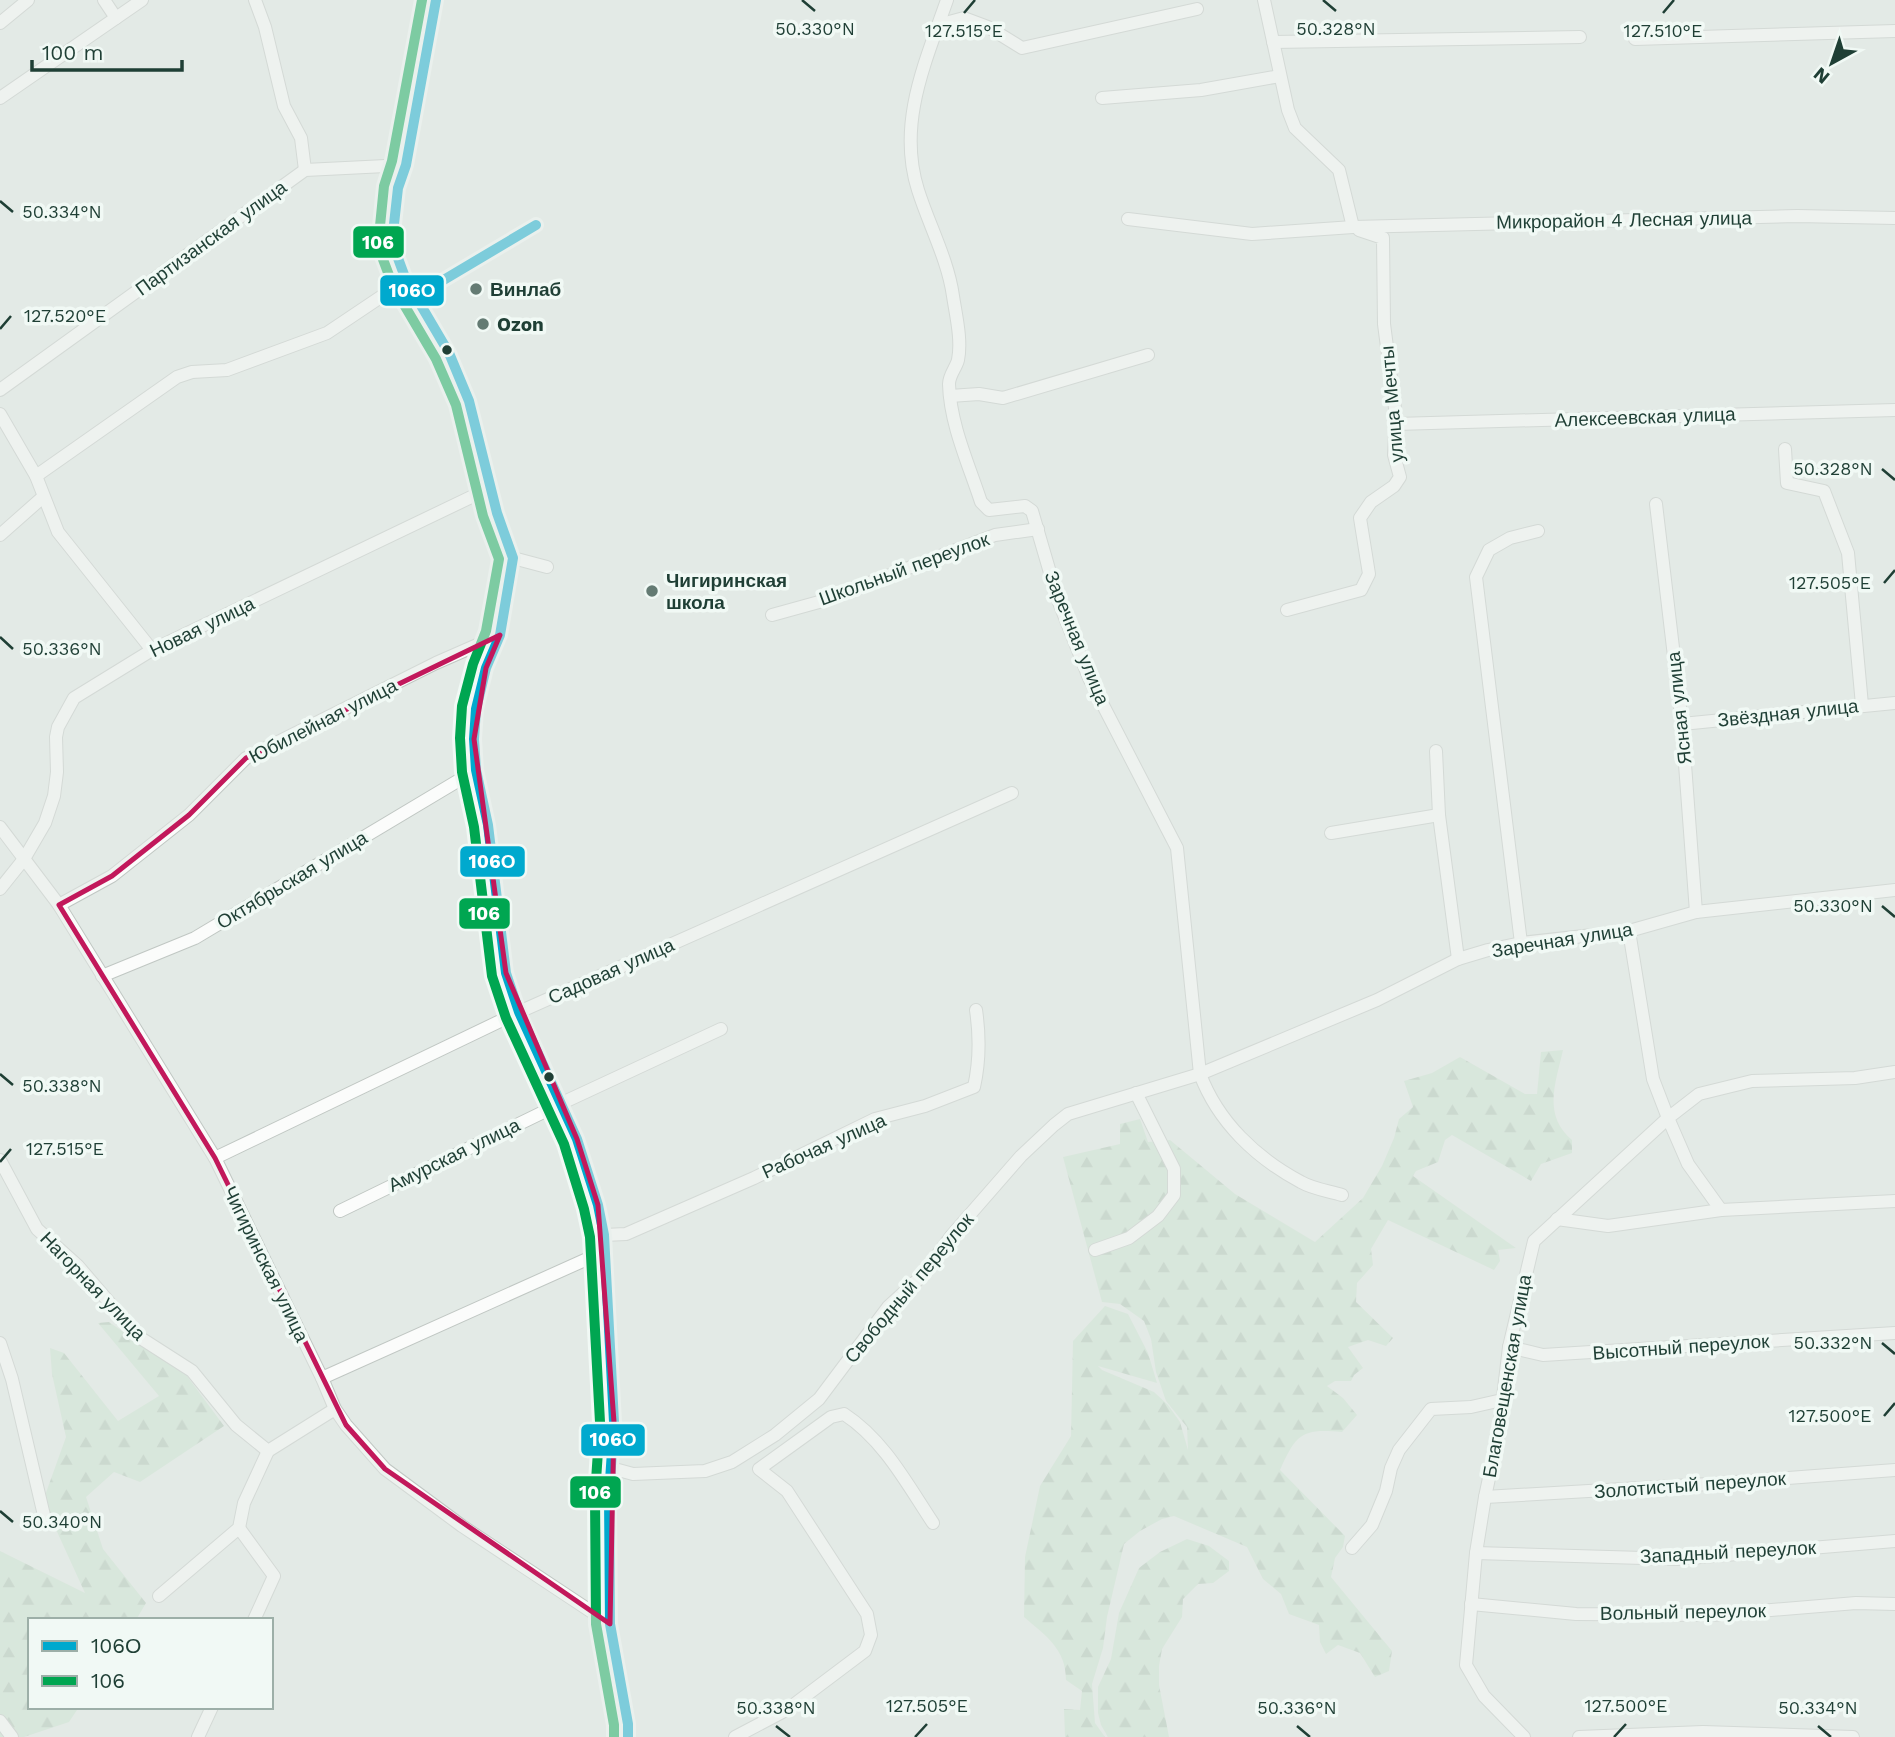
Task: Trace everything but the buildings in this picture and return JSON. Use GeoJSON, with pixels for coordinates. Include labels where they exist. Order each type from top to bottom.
{"type":"FeatureCollection","features":[{"type":"Feature","properties":{"kind":"street"},"geometry":{"type":"LineString","coordinates":[[0,23],[28,0]]}},
{"type":"Feature","properties":{"kind":"street"},"geometry":{"type":"LineString","coordinates":[[104,0],[116,18]]}},
{"type":"Feature","properties":{"kind":"street"},"geometry":{"type":"LineString","coordinates":[[2,92],[142,0]]}},
{"type":"Feature","properties":{"kind":"street"},"geometry":{"type":"LineString","coordinates":[[255,0],[284,106],[301,138],[305,170]]}},
{"type":"Feature","properties":{"kind":"street"},"geometry":{"type":"LineString","coordinates":[[436,0],[406,165],[398,188],[392,242],[406,280],[449,353],[469,401],[484,454],[490,488],[513,558],[500,635],[486,668],[476,709],[476,770],[488,825],[506,973],[519,1012],[578,1139],[604,1235],[614,1422],[610,1624],[628,1737]]}},
{"type":"Feature","properties":{"kind":"street","name":"Заречная улица"},"geometry":{"type":"LineString","coordinates":[[947,0],[914,101],[909,140],[917,187],[952,285],[958,331],[958,360],[949,380],[958,433],[981,502],[989,510],[1025,506],[1032,511],[1058,600],[1089,678],[1177,848],[1200,1074],[1208,1095],[1228,1125],[1259,1154],[1303,1183],[1342,1195]]}},
{"type":"Feature","properties":{"kind":"street"},"geometry":{"type":"LineString","coordinates":[[1264,0],[1288,110],[1295,128],[1339,170],[1353,227]]}},
{"type":"Feature","properties":{"kind":"street"},"geometry":{"type":"LineString","coordinates":[[938,25],[964,18],[988,27],[1022,48],[1197,9]]}},
{"type":"Feature","properties":{"kind":"street"},"geometry":{"type":"LineString","coordinates":[[1635,39],[1895,31]]}},
{"type":"Feature","properties":{"kind":"street"},"geometry":{"type":"LineString","coordinates":[[1273,42],[1580,37]]}},
{"type":"Feature","properties":{"kind":"street"},"geometry":{"type":"LineString","coordinates":[[1102,98],[1201,90],[1280,76]]}},
{"type":"Feature","properties":{"kind":"street","name":"Партизанская улица"},"geometry":{"type":"LineString","coordinates":[[0,390],[305,170],[406,165]]}},
{"type":"Feature","properties":{"kind":"street","name":"Микрорайон 4 Лесная улица"},"geometry":{"type":"LineString","coordinates":[[1128,219],[1252,234],[1353,227],[1797,216],[1895,218]]}},
{"type":"Feature","properties":{"kind":"street","name":"улица Мечты"},"geometry":{"type":"LineString","coordinates":[[1287,610],[1361,590],[1369,574],[1360,518],[1371,502],[1394,486],[1400,477],[1394,455],[1396,424],[1384,324],[1383,238],[1353,227]]}},
{"type":"Feature","properties":{"kind":"street"},"geometry":{"type":"LineString","coordinates":[[36,476],[177,377],[192,372],[227,370],[327,334],[406,280]]}},
{"type":"Feature","properties":{"kind":"street"},"geometry":{"type":"LineString","coordinates":[[950,396],[979,394],[1003,398],[1148,355]]}},
{"type":"Feature","properties":{"kind":"street","name":"Алексеевская улица"},"geometry":{"type":"LineString","coordinates":[[1396,424],[1895,410]]}},
{"type":"Feature","properties":{"kind":"street"},"geometry":{"type":"LineString","coordinates":[[0,414],[36,476],[58,532],[152,650]]}},
{"type":"Feature","properties":{"kind":"street"},"geometry":{"type":"LineString","coordinates":[[1785,449],[1787,484],[1824,491],[1848,553],[1862,705]]}},
{"type":"Feature","properties":{"kind":"street","name":"Новая улица"},"geometry":{"type":"LineString","coordinates":[[0,889],[40,835],[54,796],[58,727],[70,702],[152,650],[490,488]]}},
{"type":"Feature","properties":{"kind":"street"},"geometry":{"type":"LineString","coordinates":[[0,535],[43,497]]}},
{"type":"Feature","properties":{"kind":"street","name":"Ясная улица"},"geometry":{"type":"LineString","coordinates":[[1656,504],[1682,724],[1696,912]]}},
{"type":"Feature","properties":{"kind":"street","name":"Школьный переулок"},"geometry":{"type":"LineString","coordinates":[[772,615],[819,601],[995,535],[1038,529]]}},
{"type":"Feature","properties":{"kind":"street"},"geometry":{"type":"LineString","coordinates":[[1521,943],[1476,577],[1489,550],[1510,538],[1538,531]]}},
{"type":"Feature","properties":{"kind":"street"},"geometry":{"type":"LineString","coordinates":[[513,558],[547,567]]}},
{"type":"Feature","properties":{"kind":"street","name":"Юбилейная улица"},"geometry":{"type":"LineString","coordinates":[[59,905],[112,876],[189,815],[246,758],[436,663],[500,635]]}},
{"type":"Feature","properties":{"kind":"street","name":"Звёздная улица"},"geometry":{"type":"LineString","coordinates":[[1682,724],[1895,703]]}},
{"type":"Feature","properties":{"kind":"street"},"geometry":{"type":"LineString","coordinates":[[1436,751],[1439,816],[1458,959]]}},
{"type":"Feature","properties":{"kind":"street","name":"Октябрьская улица"},"geometry":{"type":"LineString","coordinates":[[102,976],[195,938],[476,770]]}},
{"type":"Feature","properties":{"kind":"street","name":"Садовая улица"},"geometry":{"type":"LineString","coordinates":[[215,1158],[519,1012],[1012,793]]}},
{"type":"Feature","properties":{"kind":"street"},"geometry":{"type":"LineString","coordinates":[[1331,833],[1439,816]]}},
{"type":"Feature","properties":{"kind":"street","name":"Чигиринская улица"},"geometry":{"type":"LineString","coordinates":[[0,827],[59,905],[215,1158],[335,1409],[362,1445],[385,1469],[461,1526],[610,1624]]}},
{"type":"Feature","properties":{"kind":"street","name":"Заречная улица"},"geometry":{"type":"LineString","coordinates":[[1200,1074],[1377,1000],[1458,959],[1521,943],[1629,931],[1696,912],[1895,890]]}},
{"type":"Feature","properties":{"kind":"street"},"geometry":{"type":"LineString","coordinates":[[1629,931],[1653,1079],[1688,1164],[1721,1210]]}},
{"type":"Feature","properties":{"kind":"street","name":"Рабочая улица"},"geometry":{"type":"LineString","coordinates":[[604,1235],[626,1234],[754,1178],[874,1119],[925,1106],[974,1087],[979,1066],[980,1040],[976,1010]]}},
{"type":"Feature","properties":{"kind":"street","name":"Амурская улица"},"geometry":{"type":"LineString","coordinates":[[340,1211],[721,1029]]}},
{"type":"Feature","properties":{"kind":"street","name":"Благовещенская улица"},"geometry":{"type":"LineString","coordinates":[[1524,1737],[1484,1696],[1466,1665],[1476,1553],[1499,1431],[1509,1347],[1534,1241],[1668,1118],[1699,1094],[1752,1081],[1855,1078],[1895,1072]]}},
{"type":"Feature","properties":{"kind":"street","name":"Свободный переулок"},"geometry":{"type":"LineString","coordinates":[[611,1468],[633,1474],[705,1471],[732,1462],[775,1434],[818,1399],[888,1307],[922,1276],[960,1225],[1021,1156],[1054,1125],[1068,1114],[1200,1074]]}},
{"type":"Feature","properties":{"kind":"street"},"geometry":{"type":"LineString","coordinates":[[1095,1250],[1129,1238],[1158,1216],[1174,1195],[1174,1169],[1136,1093]]}},
{"type":"Feature","properties":{"kind":"street","name":"Нагорная улица"},"geometry":{"type":"LineString","coordinates":[[0,1160],[37,1229],[78,1266],[139,1337],[192,1371],[236,1426],[268,1451]]}},
{"type":"Feature","properties":{"kind":"street"},"geometry":{"type":"LineString","coordinates":[[1557,1219],[1608,1226],[1721,1210],[1895,1201]]}},
{"type":"Feature","properties":{"kind":"street"},"geometry":{"type":"LineString","coordinates":[[322,1378],[605,1251]]}},
{"type":"Feature","properties":{"kind":"street","name":"Высотный переулок"},"geometry":{"type":"LineString","coordinates":[[1509,1347],[1543,1355],[1895,1333]]}},
{"type":"Feature","properties":{"kind":"street"},"geometry":{"type":"LineString","coordinates":[[0,1343],[12,1379],[46,1524]]}},
{"type":"Feature","properties":{"kind":"street"},"geometry":{"type":"LineString","coordinates":[[1352,1548],[1373,1525],[1399,1450],[1431,1409],[1471,1407],[1502,1400]]}},
{"type":"Feature","properties":{"kind":"street"},"geometry":{"type":"LineString","coordinates":[[159,1596],[239,1528],[244,1503],[268,1451],[335,1409]]}},
{"type":"Feature","properties":{"kind":"street"},"geometry":{"type":"LineString","coordinates":[[735,1737],[799,1701],[864,1651],[871,1635],[867,1614],[787,1491],[759,1469],[831,1417],[844,1414],[862,1425],[887,1454],[933,1523]]}},
{"type":"Feature","properties":{"kind":"street","name":"Золотистый переулок"},"geometry":{"type":"LineString","coordinates":[[1485,1497],[1709,1485],[1895,1470]]}},
{"type":"Feature","properties":{"kind":"street"},"geometry":{"type":"LineString","coordinates":[[239,1528],[274,1576],[255,1618]]}},
{"type":"Feature","properties":{"kind":"street","name":"Западный переулок"},"geometry":{"type":"LineString","coordinates":[[1476,1553],[1677,1559],[1895,1541]]}},
{"type":"Feature","properties":{"kind":"street","name":"Вольный переулок"},"geometry":{"type":"LineString","coordinates":[[1471,1604],[1576,1614],[1698,1615],[1856,1603],[1895,1604]]}},
{"type":"Feature","properties":{"kind":"street"},"geometry":{"type":"LineString","coordinates":[[198,1737],[211,1709]]}},
{"type":"Feature","properties":{"kind":"street"},"geometry":{"type":"LineString","coordinates":[[0,1721],[12,1737]]}},
{"type":"Feature","properties":{"kind":"street"},"geometry":{"type":"LineString","coordinates":[[1578,1737],[1703,1732],[1853,1737]]}},
{"type":"Feature","properties":{"kind":"highlighted area"},"geometry":{"type":"Polygon","coordinates":[[[500,635],[486,668],[474,739],[506,973],[577,1139],[598,1205],[614,1422],[610,1624],[385,1469],[346,1425],[215,1158],[59,905],[112,876],[189,815],[246,758],[500,635]]]}},
{"type":"Feature","properties":{"kind":"green space"},"geometry":{"type":"Polygon","coordinates":[[[1563,1050],[1555,1086],[1554,1109],[1557,1120],[1572,1140],[1572,1153],[1541,1164],[1531,1181],[1452,1135],[1445,1140],[1438,1162],[1416,1171],[1413,1176],[1516,1248],[1498,1250],[1500,1261],[1494,1270],[1388,1220],[1371,1249],[1373,1265],[1357,1283],[1356,1302],[1393,1338],[1386,1346],[1368,1340],[1348,1347],[1363,1368],[1351,1381],[1335,1381],[1327,1386],[1343,1398],[1357,1415],[1342,1432],[1318,1431],[1302,1436],[1291,1448],[1280,1470],[1345,1536],[1343,1547],[1335,1558],[1331,1577],[1392,1651],[1389,1671],[1375,1677],[1360,1653],[1338,1645],[1326,1654],[1320,1642],[1319,1625],[1289,1614],[1281,1594],[1263,1579],[1247,1547],[1174,1516],[1140,1531],[1124,1544],[1107,1617],[1103,1648],[1092,1684],[1095,1723],[1105,1737],[1065,1737],[1064,1709],[1080,1710],[1082,1691],[1066,1680],[1059,1651],[1024,1617],[1025,1557],[1040,1486],[1071,1436],[1073,1341],[1105,1306],[1128,1314],[1148,1353],[1157,1383],[1098,1366],[1154,1392],[1168,1405],[1180,1422],[1188,1450],[1187,1427],[1166,1401],[1144,1321],[1120,1304],[1102,1302],[1063,1157],[1120,1144],[1120,1124],[1140,1119],[1148,1142],[1170,1140],[1235,1194],[1315,1242],[1363,1198],[1382,1166],[1399,1119],[1413,1107],[1404,1081],[1432,1073],[1460,1057],[1525,1094],[1537,1094],[1541,1052],[1563,1050]]]}},
{"type":"Feature","properties":{"kind":"green space"},"geometry":{"type":"Polygon","coordinates":[[[109,1322],[187,1376],[224,1426],[140,1482],[114,1472],[86,1497],[103,1549],[146,1603],[137,1618],[28,1618],[28,1709],[78,1709],[69,1722],[24,1737],[0,1737],[0,1551],[85,1593],[43,1501],[66,1437],[52,1374],[50,1348],[64,1353],[118,1421],[159,1396],[98,1323],[109,1322]]]}},
{"type":"Feature","properties":{"kind":"green space"},"geometry":{"type":"Polygon","coordinates":[[[1187,1539],[1209,1546],[1229,1561],[1229,1571],[1213,1583],[1198,1584],[1183,1599],[1182,1617],[1162,1649],[1159,1685],[1169,1737],[1108,1737],[1098,1713],[1098,1687],[1111,1659],[1119,1613],[1139,1568],[1160,1552],[1187,1539]]]}},
{"type":"Feature","properties":{"kind":"transit line","name":"106"},"geometry":{"type":"LineString","coordinates":[[422,0],[392,161],[384,186],[378,246],[393,286],[436,359],[456,405],[483,516],[499,559],[486,631],[473,664],[462,706],[462,772],[474,827],[492,976],[506,1018],[564,1144],[590,1237],[600,1422],[595,1495],[596,1624],[614,1737]]}},
{"type":"Feature","properties":{"kind":"transit line","name":"106О"},"geometry":{"type":"LineString","coordinates":[[436,0],[406,165],[398,188],[392,242],[406,280],[449,353],[469,401],[497,513],[513,558],[500,635],[486,668],[476,709],[476,770],[488,825],[506,973],[519,1012],[577,1139],[598,1205],[604,1235],[614,1422],[609,1495],[610,1624],[628,1737]]}},
{"type":"Feature","properties":{"kind":"transit line","name":"106О"},"geometry":{"type":"LineString","coordinates":[[415,297],[536,225]]}},
{"type":"Feature","properties":{"kind":"place","name":"Винлаб"},"geometry":{"type":"Point","coordinates":[476,289]}},
{"type":"Feature","properties":{"kind":"place","name":"Ozon"},"geometry":{"type":"Point","coordinates":[483,324]}},
{"type":"Feature","properties":{"kind":"place","name":"Чигиринская школа"},"geometry":{"type":"Point","coordinates":[652,591]}}]}
